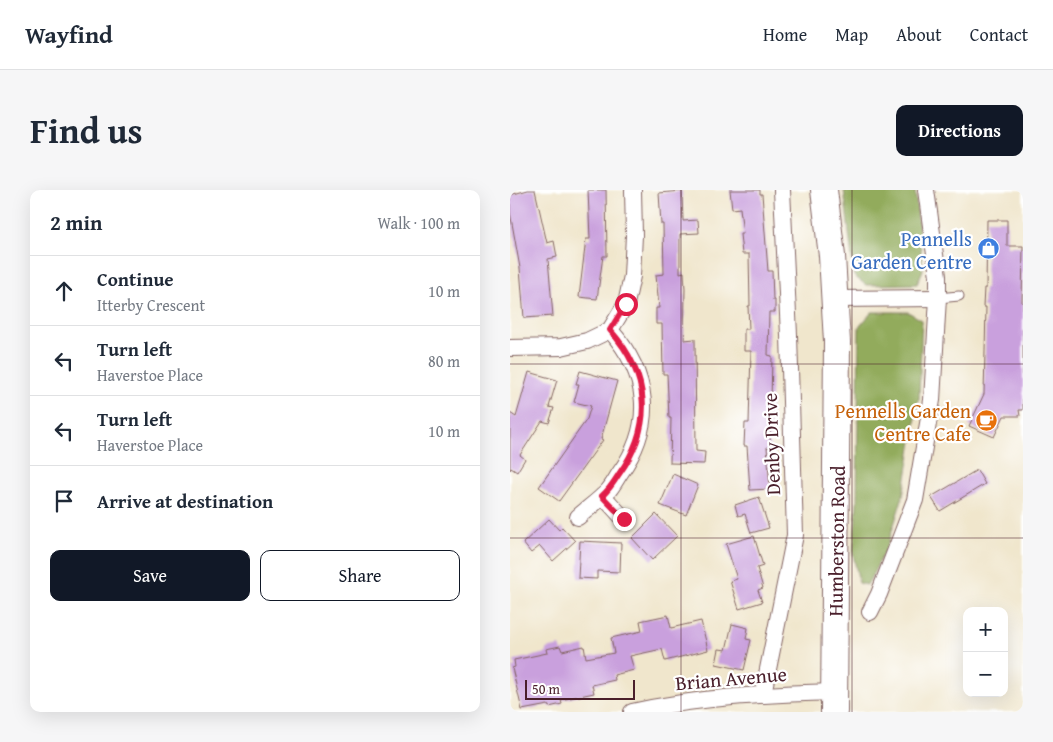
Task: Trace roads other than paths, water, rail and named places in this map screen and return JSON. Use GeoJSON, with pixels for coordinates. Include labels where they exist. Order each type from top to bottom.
{"type":"FeatureCollection","features":[{"type":"Feature","properties":{"kind":"main road","name":"Humberston Road"},"geometry":{"type":"LineString","coordinates":[[824,190],[835,299],[837,465],[834,702]]}},
{"type":"Feature","properties":{"kind":"street"},"geometry":{"type":"LineString","coordinates":[[510,348],[561,347],[587,341],[610,330],[626,304],[632,276],[634,235],[633,190]]}},
{"type":"Feature","properties":{"kind":"street","name":"Denby Drive"},"geometry":{"type":"LineString","coordinates":[[763,694],[795,536],[789,335],[782,190]]}},
{"type":"Feature","properties":{"kind":"street"},"geometry":{"type":"LineString","coordinates":[[870,612],[879,594],[915,500],[932,400],[938,276],[926,190]]}},
{"type":"Feature","properties":{"kind":"street"},"geometry":{"type":"LineString","coordinates":[[835,299],[938,298]]}},
{"type":"Feature","properties":{"kind":"street"},"geometry":{"type":"LineString","coordinates":[[578,517],[602,496],[630,460],[643,418],[642,389],[634,364],[610,330]]}},
{"type":"Feature","properties":{"kind":"street"},"geometry":{"type":"LineString","coordinates":[[602,496],[624,519]]}},
{"type":"Feature","properties":{"kind":"street","name":"Brian Avenue"},"geometry":{"type":"LineString","coordinates":[[632,712],[653,707],[763,694],[834,702]]}},
{"type":"Feature","properties":{"kind":"lane"},"geometry":{"type":"LineString","coordinates":[[938,298],[959,296]]}},
{"type":"Feature","properties":{"kind":"place","name":"Pennells Garden Centre"},"geometry":{"type":"Point","coordinates":[988,249]}},
{"type":"Feature","properties":{"kind":"place","name":"Pennells Garden Centre Cafe"},"geometry":{"type":"Point","coordinates":[987,421]}}]}
